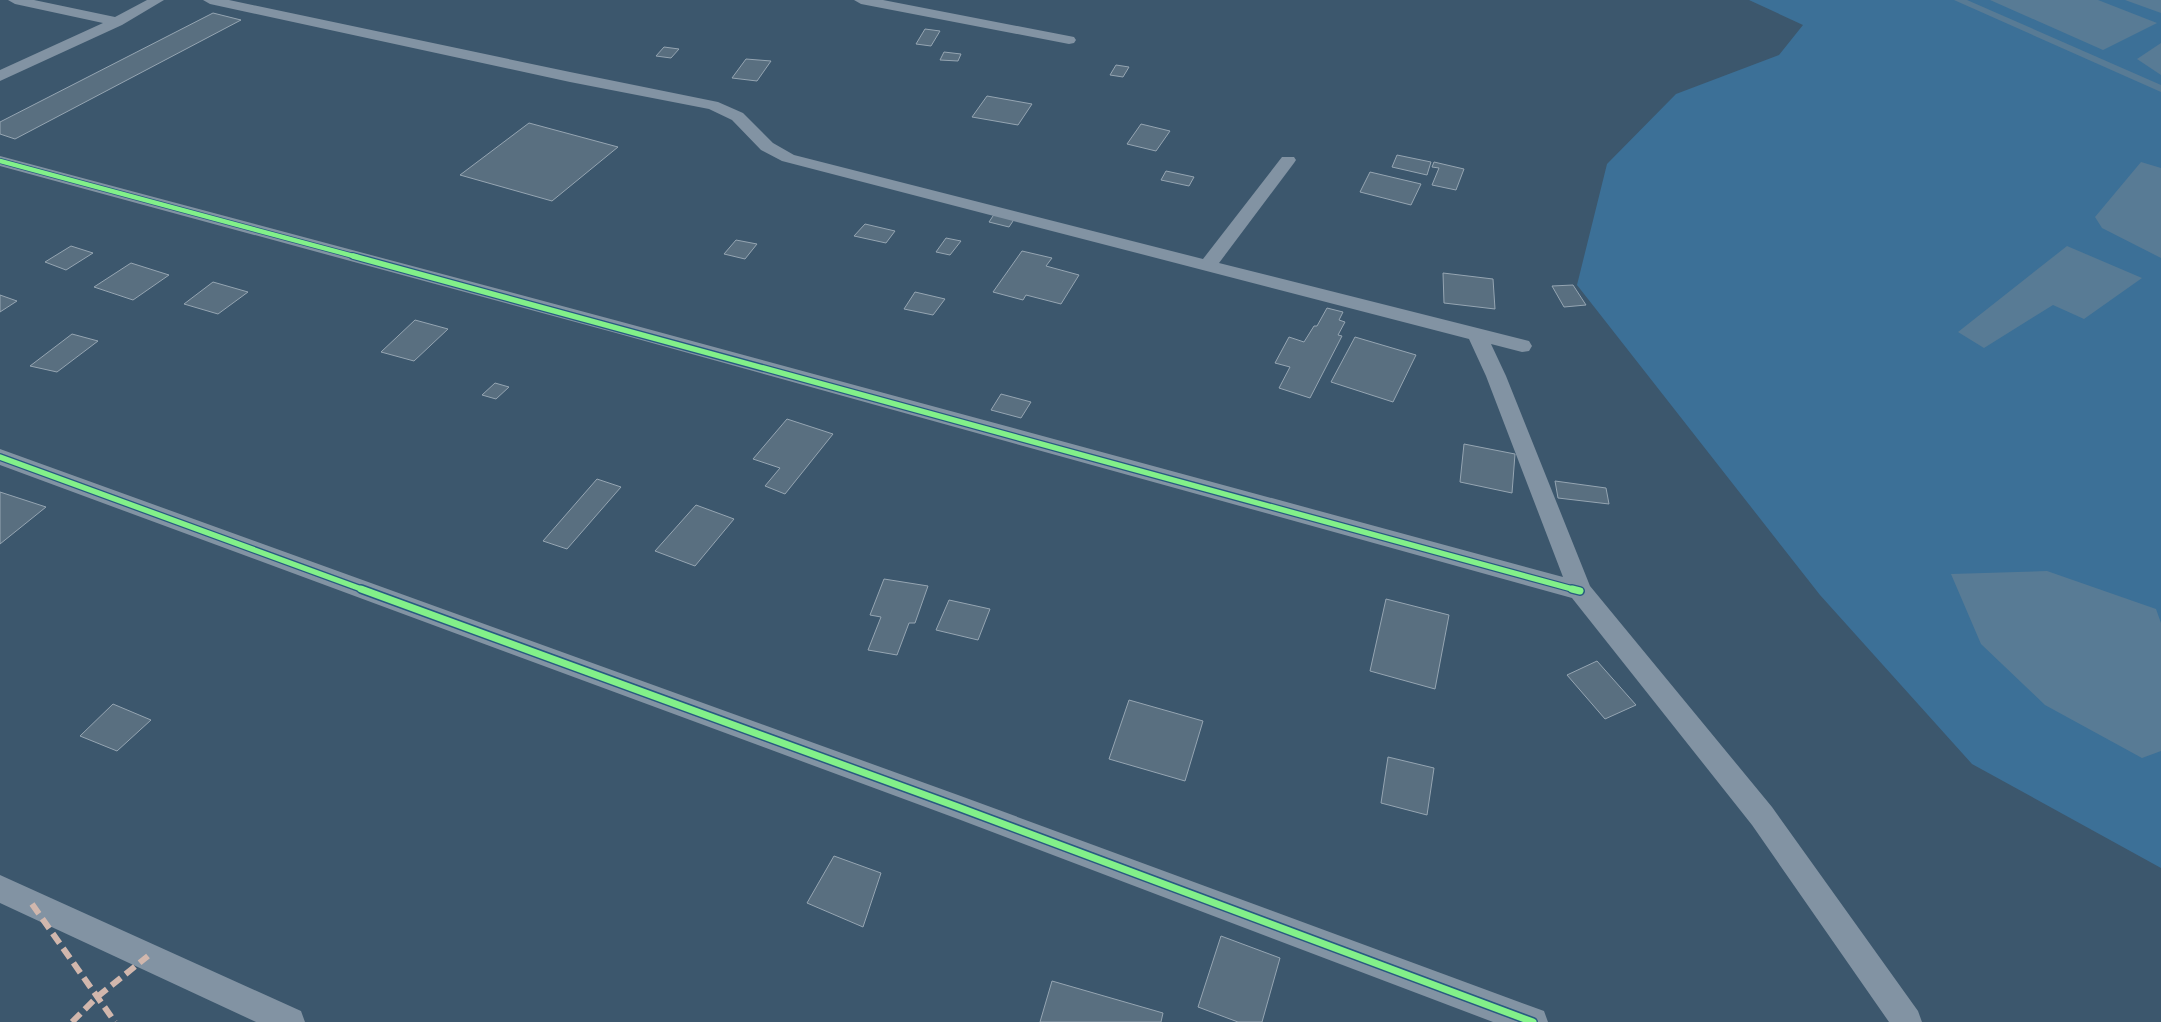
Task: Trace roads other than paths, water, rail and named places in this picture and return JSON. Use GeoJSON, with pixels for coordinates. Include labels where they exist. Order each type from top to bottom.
{"type":"FeatureCollection","features":[{"type":"Feature","properties":{"kind":"street"},"geometry":{"type":"LineString","coordinates":[[15,0],[117,22]]}},
{"type":"Feature","properties":{"kind":"street"},"geometry":{"type":"LineString","coordinates":[[0,76],[117,22],[157,0]]}},
{"type":"Feature","properties":{"kind":"street"},"geometry":{"type":"LineString","coordinates":[[210,0],[555,74],[713,105],[730,112],[741,119],[769,150],[777,155],[1477,336],[1522,346]]}},
{"type":"Feature","properties":{"kind":"street"},"geometry":{"type":"LineString","coordinates":[[861,0],[1069,40]]}},
{"type":"Feature","properties":{"kind":"street"},"geometry":{"type":"LineString","coordinates":[[1207,266],[1288,160]]}},
{"type":"Feature","properties":{"kind":"street"},"geometry":{"type":"LineString","coordinates":[[0,161],[607,324],[1580,591]]}},
{"type":"Feature","properties":{"kind":"street"},"geometry":{"type":"LineString","coordinates":[[1477,336],[1496,376],[1580,591],[1762,816],[1907,1022]]}},
{"type":"Feature","properties":{"kind":"street"},"geometry":{"type":"LineString","coordinates":[[0,457],[958,807],[1533,1022]]}},
{"type":"Feature","properties":{"kind":"street"},"geometry":{"type":"LineString","coordinates":[[0,889],[290,1022]]}},
{"type":"Feature","properties":{"kind":"waterway"},"geometry":{"type":"LineString","coordinates":[[1959,0],[2161,89]]}}]}
